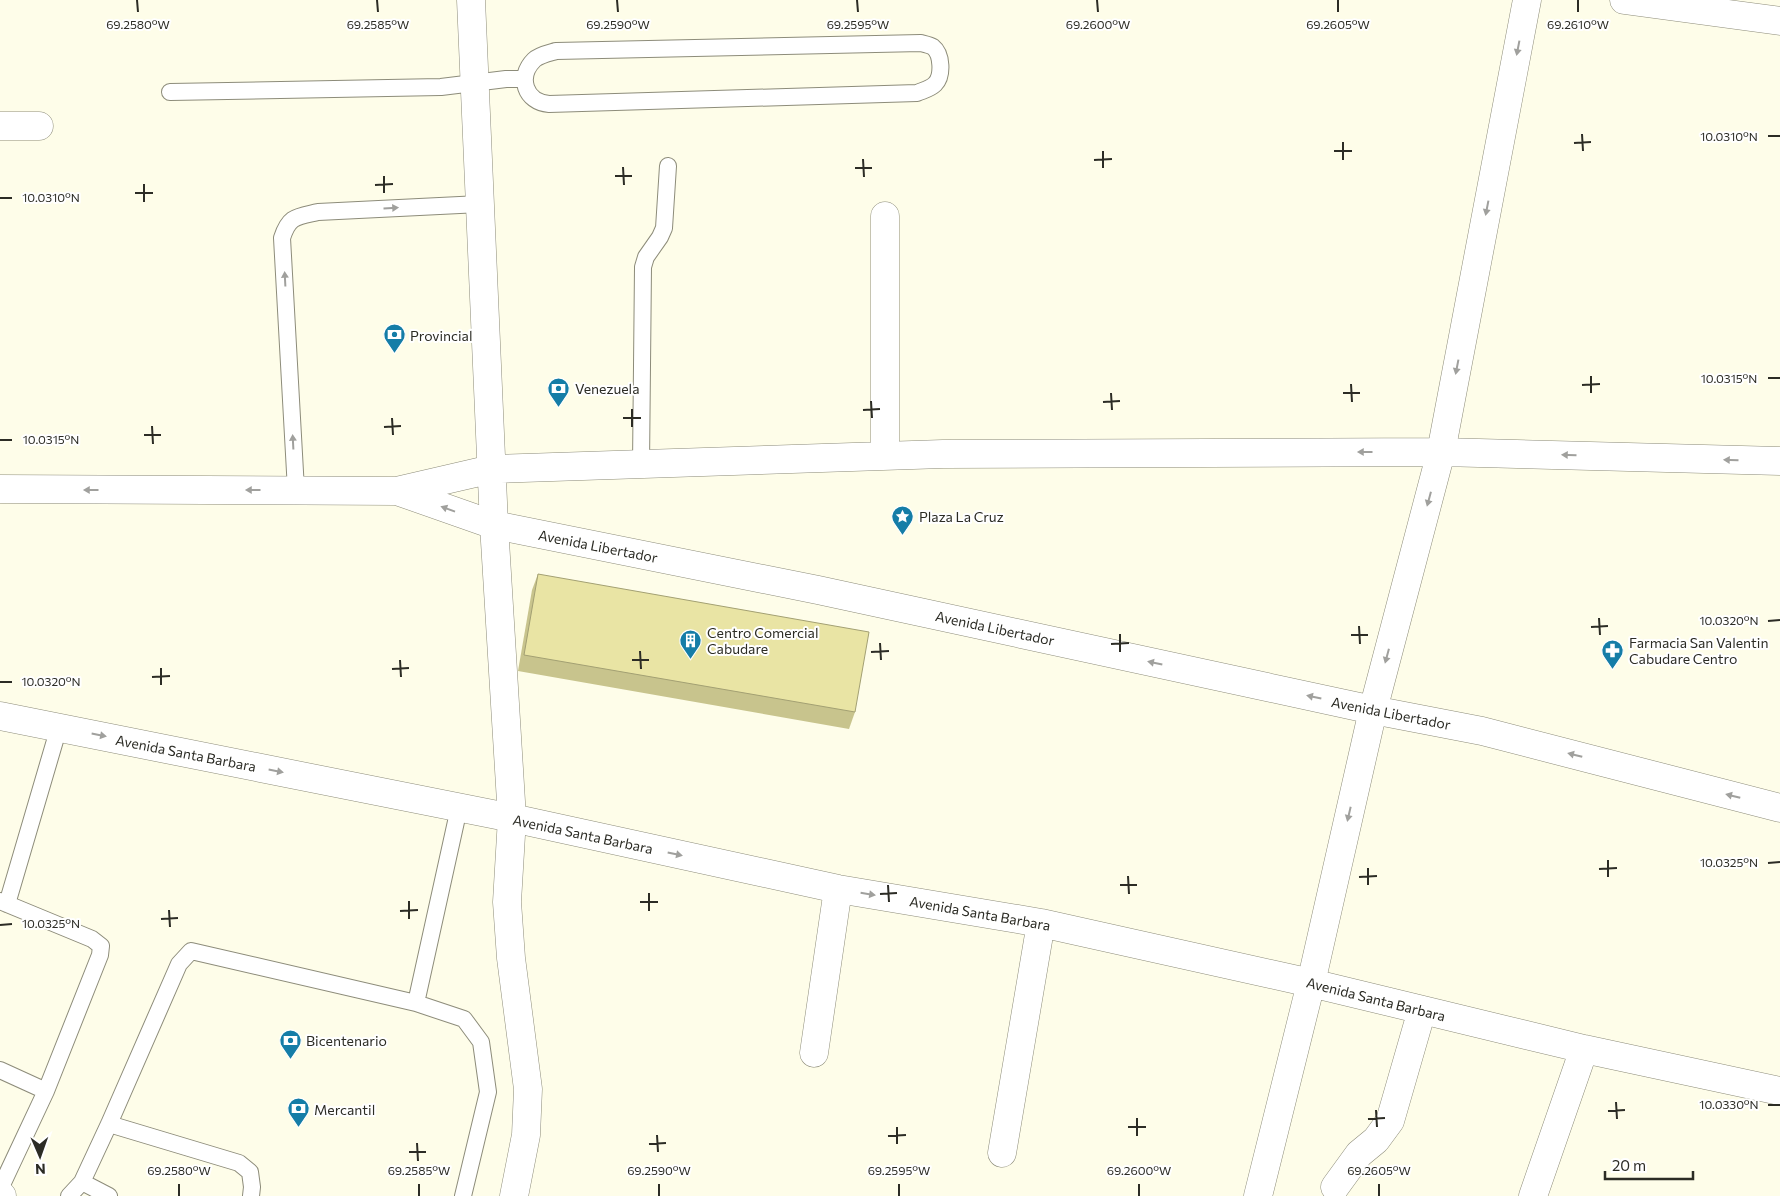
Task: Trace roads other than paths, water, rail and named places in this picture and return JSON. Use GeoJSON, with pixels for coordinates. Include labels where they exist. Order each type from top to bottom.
{"type":"FeatureCollection","features":[{"type":"Feature","properties":{"kind":"street"},"geometry":{"type":"LineString","coordinates":[[471,0],[494,525],[512,818],[507,902],[511,958],[528,1089],[526,1135],[514,1196]]}},
{"type":"Feature","properties":{"kind":"street"},"geometry":{"type":"LineString","coordinates":[[1258,1196],[1311,983],[1373,710],[1441,452],[1527,0]]}},
{"type":"Feature","properties":{"kind":"street"},"geometry":{"type":"LineString","coordinates":[[1624,0],[1780,21]]}},
{"type":"Feature","properties":{"kind":"street"},"geometry":{"type":"LineString","coordinates":[[0,126],[40,126]]}},
{"type":"Feature","properties":{"kind":"street"},"geometry":{"type":"LineString","coordinates":[[885,216],[885,456]]}},
{"type":"Feature","properties":{"kind":"street"},"geometry":{"type":"LineString","coordinates":[[0,489],[397,491],[492,470],[953,454],[1441,452],[1780,461]]}},
{"type":"Feature","properties":{"kind":"street","name":"Avenida Libertador"},"geometry":{"type":"LineString","coordinates":[[397,491],[494,525],[828,592],[1373,710],[1482,731],[1780,808]]}},
{"type":"Feature","properties":{"kind":"street","name":"Avenida Santa Barbara"},"geometry":{"type":"LineString","coordinates":[[0,716],[512,818],[838,890],[1041,923],[1311,983],[1584,1049],[1780,1091]]}},
{"type":"Feature","properties":{"kind":"street"},"geometry":{"type":"LineString","coordinates":[[814,1053],[838,890]]}},
{"type":"Feature","properties":{"kind":"street"},"geometry":{"type":"LineString","coordinates":[[1002,1152],[1041,923]]}},
{"type":"Feature","properties":{"kind":"street"},"geometry":{"type":"LineString","coordinates":[[1335,1187],[1359,1154],[1376,1140],[1390,1121],[1422,1010]]}},
{"type":"Feature","properties":{"kind":"street"},"geometry":{"type":"LineString","coordinates":[[1532,1196],[1584,1049]]}},
{"type":"Feature","properties":{"kind":"lane"},"geometry":{"type":"LineString","coordinates":[[921,43],[934,48],[940,58],[937,82],[930,88],[917,93],[542,104],[528,93],[524,79],[527,70],[535,59],[556,51],[921,43]]}},
{"type":"Feature","properties":{"kind":"lane"},"geometry":{"type":"LineString","coordinates":[[170,92],[441,87],[475,82],[524,79]]}},
{"type":"Feature","properties":{"kind":"lane"},"geometry":{"type":"LineString","coordinates":[[641,464],[643,267],[646,257],[664,228],[668,166]]}},
{"type":"Feature","properties":{"kind":"lane"},"geometry":{"type":"LineString","coordinates":[[296,490],[282,238],[287,225],[298,217],[318,212],[480,204]]}},
{"type":"Feature","properties":{"kind":"lane"},"geometry":{"type":"LineString","coordinates":[[0,1189],[46,1091],[100,955],[101,946],[92,939],[4,903],[58,727]]}},
{"type":"Feature","properties":{"kind":"lane"},"geometry":{"type":"LineString","coordinates":[[416,1003],[459,808]]}},
{"type":"Feature","properties":{"kind":"lane"},"geometry":{"type":"LineString","coordinates":[[69,1196],[82,1182],[179,964],[191,951],[416,1003],[464,1019],[481,1042],[488,1092],[463,1196]]}},
{"type":"Feature","properties":{"kind":"lane"},"geometry":{"type":"LineString","coordinates":[[0,1070],[46,1091]]}},
{"type":"Feature","properties":{"kind":"lane"},"geometry":{"type":"LineString","coordinates":[[109,1124],[239,1163],[250,1172],[251,1196]]}},
{"type":"Feature","properties":{"kind":"lane"},"geometry":{"type":"LineString","coordinates":[[82,1182],[109,1196]]}},
{"type":"Feature","properties":{"kind":"place","name":"Provincial"},"geometry":{"type":"Point","coordinates":[394,354]}},
{"type":"Feature","properties":{"kind":"place","name":"Venezuela"},"geometry":{"type":"Point","coordinates":[559,407]}},
{"type":"Feature","properties":{"kind":"place","name":"Plaza La Cruz"},"geometry":{"type":"Point","coordinates":[903,535]}},
{"type":"Feature","properties":{"kind":"place","name":"Centro Comercial Cabudare"},"geometry":{"type":"Point","coordinates":[691,659]}},
{"type":"Feature","properties":{"kind":"place","name":"Farmacia San Valentin Cabudare Centro"},"geometry":{"type":"Point","coordinates":[1613,669]}},
{"type":"Feature","properties":{"kind":"place","name":"Bicentenario"},"geometry":{"type":"Point","coordinates":[290,1059]}},
{"type":"Feature","properties":{"kind":"place","name":"Mercantil"},"geometry":{"type":"Point","coordinates":[298,1128]}}]}
